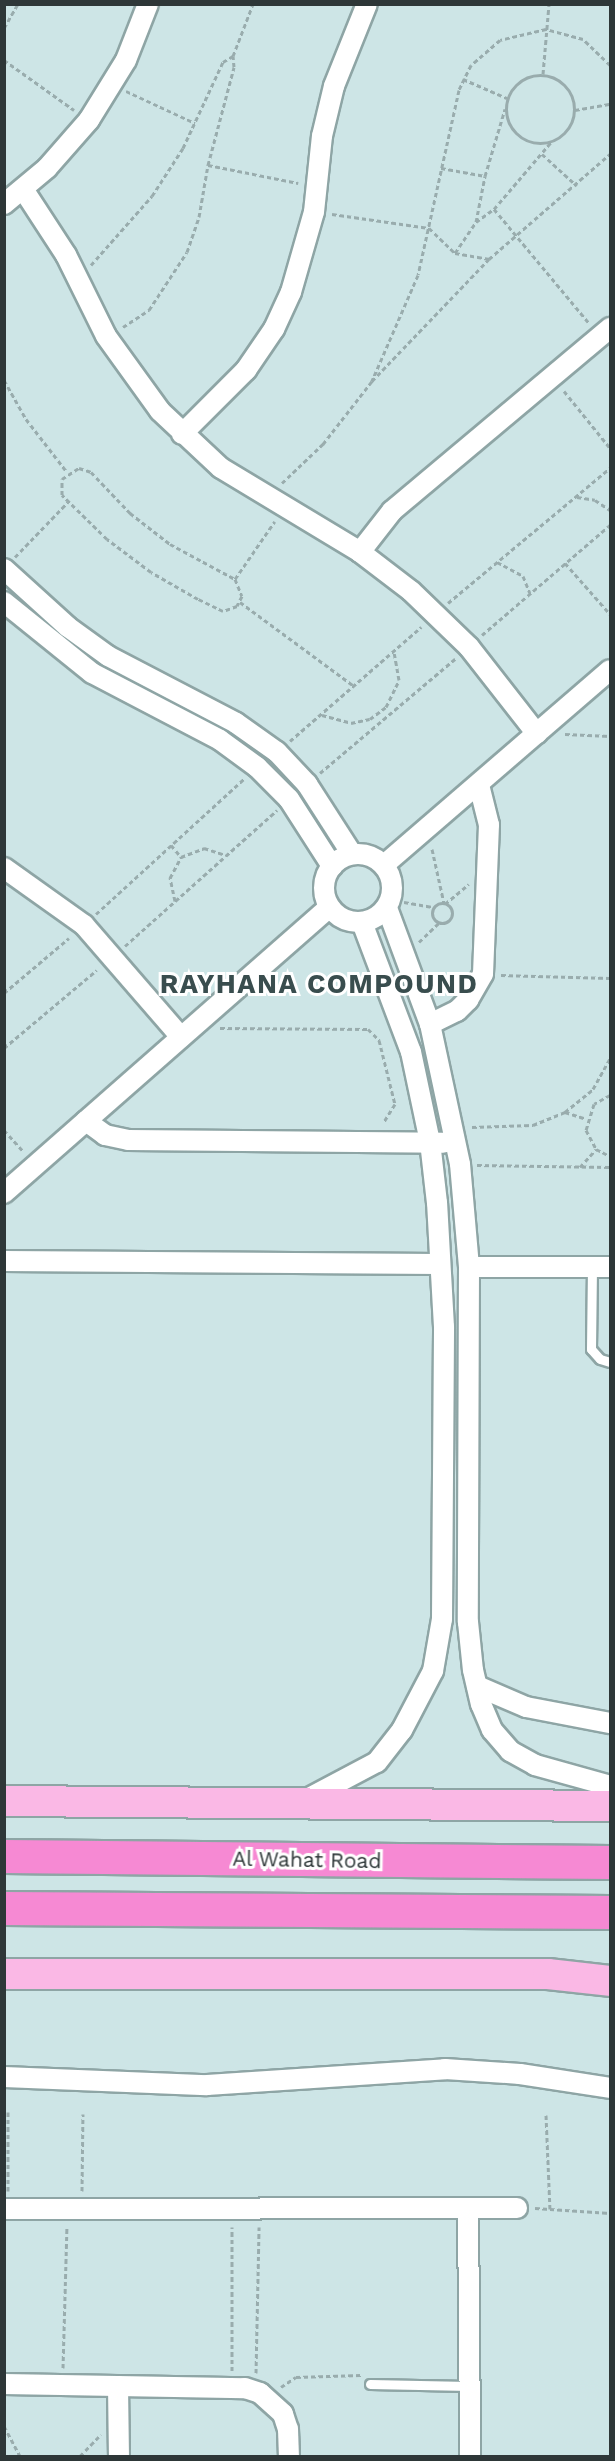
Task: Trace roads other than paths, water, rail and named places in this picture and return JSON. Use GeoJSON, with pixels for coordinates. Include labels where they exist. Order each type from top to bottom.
{"type":"FeatureCollection","features":[{"type":"Feature","properties":{"kind":"highway","name":"Al Wahat Road"},"geometry":{"type":"LineString","coordinates":[[4,1856],[610,1862]]}},
{"type":"Feature","properties":{"kind":"highway"},"geometry":{"type":"LineString","coordinates":[[4,1908],[610,1912]]}},
{"type":"Feature","properties":{"kind":"main road"},"geometry":{"type":"LineString","coordinates":[[4,1801],[610,1806]]}},
{"type":"Feature","properties":{"kind":"main road"},"geometry":{"type":"LineString","coordinates":[[4,1974],[548,1974],[610,1981]]}},
{"type":"Feature","properties":{"kind":"street"},"geometry":{"type":"LineString","coordinates":[[4,204],[24,189],[89,120],[113,85],[148,4]]}},
{"type":"Feature","properties":{"kind":"street"},"geometry":{"type":"LineString","coordinates":[[182,434],[246,370],[274,329],[305,253],[314,212],[334,86],[367,4]]}},
{"type":"Feature","properties":{"kind":"street"},"geometry":{"type":"LineString","coordinates":[[24,189],[77,278],[105,336],[140,388],[182,434],[221,468],[265,498],[360,552],[436,614],[469,646],[537,734]]}},
{"type":"Feature","properties":{"kind":"street"},"geometry":{"type":"LineString","coordinates":[[360,552],[392,511],[605,332]]}},
{"type":"Feature","properties":{"kind":"street"},"geometry":{"type":"LineString","coordinates":[[8,564],[68,627],[108,656],[236,723],[277,752],[307,784],[352,854]]}},
{"type":"Feature","properties":{"kind":"street"},"geometry":{"type":"LineString","coordinates":[[4,602],[92,673],[220,740],[257,767],[289,799],[332,866]]}},
{"type":"Feature","properties":{"kind":"street"},"geometry":{"type":"LineString","coordinates":[[384,865],[610,670]]}},
{"type":"Feature","properties":{"kind":"street"},"geometry":{"type":"LineString","coordinates":[[430,1024],[444,1019],[468,1000],[483,974],[488,881],[488,815],[478,785]]}},
{"type":"Feature","properties":{"kind":"street"},"geometry":{"type":"LineString","coordinates":[[389,904],[362,922],[344,920],[329,907],[324,881],[332,866],[352,854],[369,856],[384,865],[392,881],[389,904],[430,1024],[456,1135],[469,1268],[468,1622],[477,1686],[492,1730],[510,1751],[535,1766],[610,1786]]}},
{"type":"Feature","properties":{"kind":"street"},"geometry":{"type":"LineString","coordinates":[[4,868],[84,925],[186,1033]]}},
{"type":"Feature","properties":{"kind":"street"},"geometry":{"type":"LineString","coordinates":[[4,1193],[329,907]]}},
{"type":"Feature","properties":{"kind":"street"},"geometry":{"type":"LineString","coordinates":[[300,1802],[377,1762],[402,1730],[433,1671],[442,1619],[444,1327],[430,1143],[397,1008],[362,922]]}},
{"type":"Feature","properties":{"kind":"street"},"geometry":{"type":"LineString","coordinates":[[86,1120],[105,1135],[122,1139],[364,1140],[430,1143],[456,1135]]}},
{"type":"Feature","properties":{"kind":"street"},"geometry":{"type":"LineString","coordinates":[[4,1261],[439,1264]]}},
{"type":"Feature","properties":{"kind":"street"},"geometry":{"type":"LineString","coordinates":[[469,1268],[601,1267]]}},
{"type":"Feature","properties":{"kind":"street"},"geometry":{"type":"LineString","coordinates":[[444,1327],[469,1327]]}},
{"type":"Feature","properties":{"kind":"street"},"geometry":{"type":"LineString","coordinates":[[444,1462],[467,1462]]}},
{"type":"Feature","properties":{"kind":"street"},"geometry":{"type":"LineString","coordinates":[[477,1686],[526,1707],[610,1723]]}},
{"type":"Feature","properties":{"kind":"street"},"geometry":{"type":"LineString","coordinates":[[4,2077],[207,2085],[445,2069],[520,2074],[610,2088]]}},
{"type":"Feature","properties":{"kind":"street"},"geometry":{"type":"LineString","coordinates":[[468,2208],[470,2457]]}},
{"type":"Feature","properties":{"kind":"street"},"geometry":{"type":"LineString","coordinates":[[6,2209],[517,2208]]}},
{"type":"Feature","properties":{"kind":"street"},"geometry":{"type":"LineString","coordinates":[[4,2384],[231,2388],[267,2397],[288,2429],[289,2457]]}},
{"type":"Feature","properties":{"kind":"street"},"geometry":{"type":"LineString","coordinates":[[118,2386],[119,2457]]}},
{"type":"Feature","properties":{"kind":"lane"},"geometry":{"type":"LineString","coordinates":[[601,1267],[591,1349],[600,1359],[610,1362]]}},
{"type":"Feature","properties":{"kind":"lane"},"geometry":{"type":"LineString","coordinates":[[370,2384],[470,2386]]}},
{"type":"Feature","properties":{"kind":"district","name":"RAYHANA COMPOUND"},"geometry":{"type":"Point","coordinates":[319,985]}}]}
